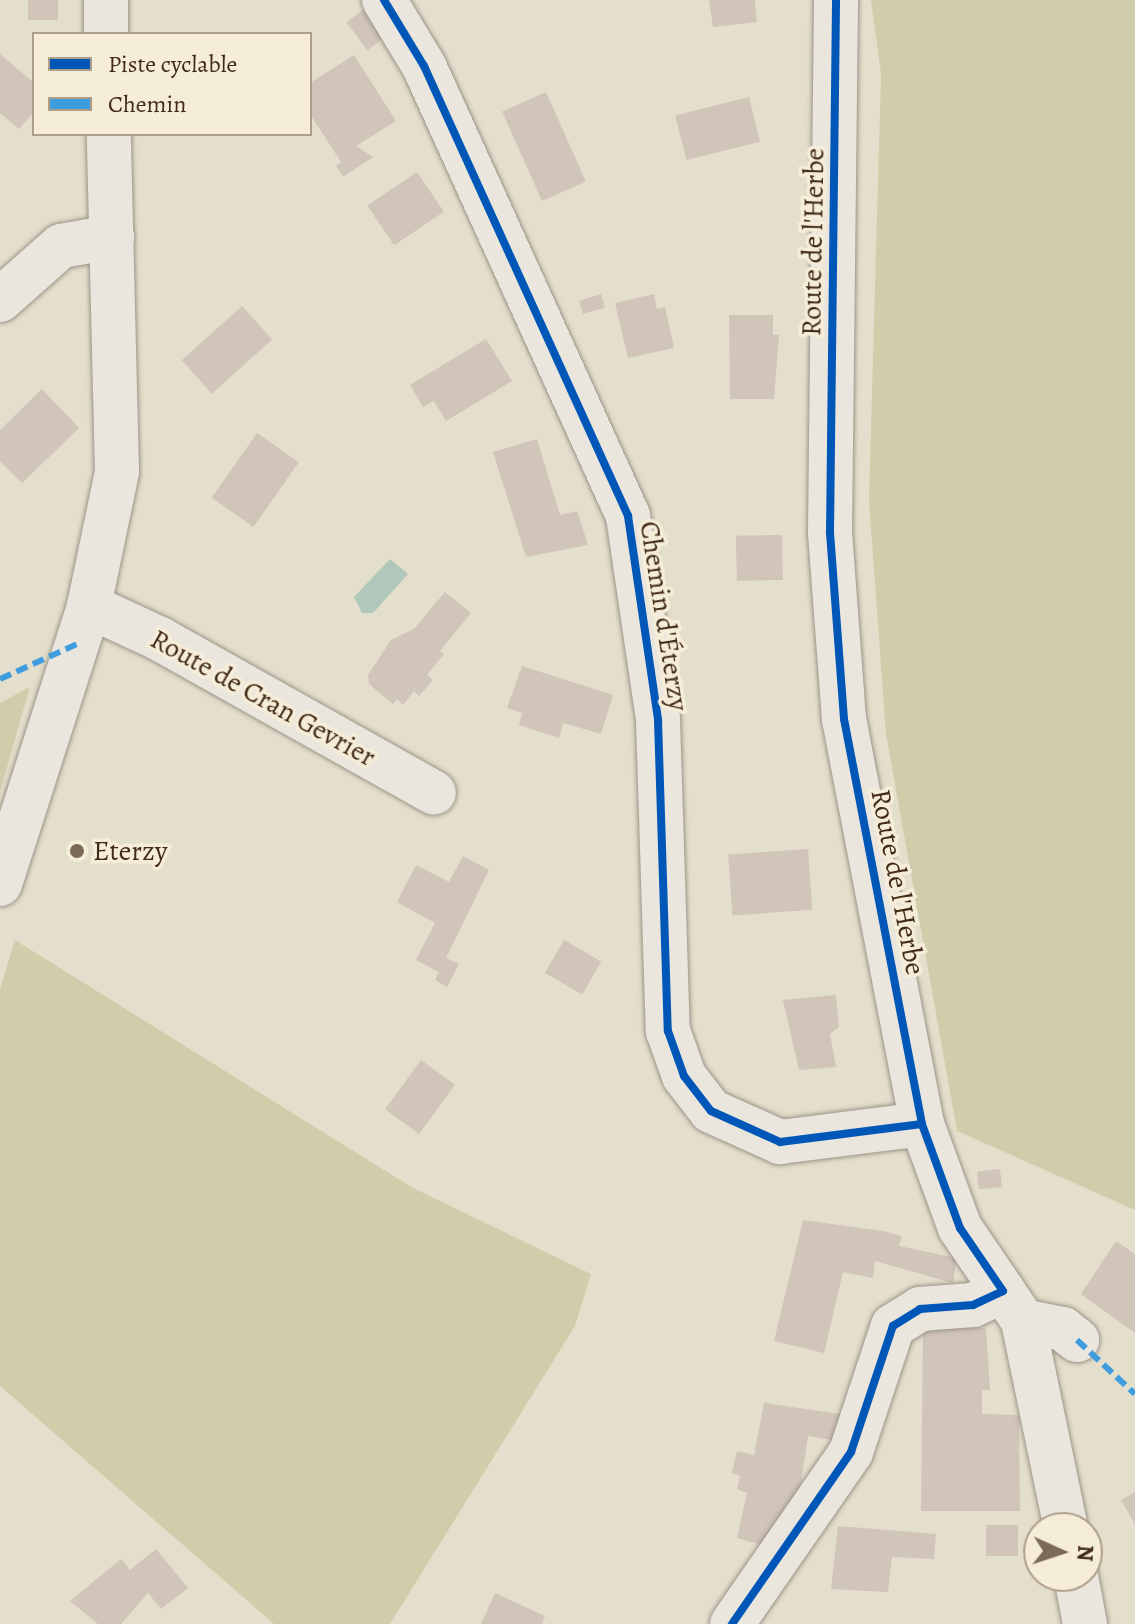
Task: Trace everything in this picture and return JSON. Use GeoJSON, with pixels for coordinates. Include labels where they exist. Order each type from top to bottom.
{"type":"FeatureCollection","features":[{"type":"Feature","properties":{"kind":"street"},"geometry":{"type":"LineString","coordinates":[[106,0],[106,32]]}},
{"type":"Feature","properties":{"kind":"street","name":"Chemin d'Éterzy"},"geometry":{"type":"LineString","coordinates":[[384,0],[424,66],[628,516],[658,720],[668,1031],[684,1076],[711,1111],[754,1135],[780,1142],[922,1124]]}},
{"type":"Feature","properties":{"kind":"street","name":"Route de l'Herbe"},"geometry":{"type":"LineString","coordinates":[[836,0],[830,532],[844,719],[922,1124],[960,1228],[1013,1306]]}},
{"type":"Feature","properties":{"kind":"street"},"geometry":{"type":"LineString","coordinates":[[0,884],[89,606],[117,472],[109,136]]}},
{"type":"Feature","properties":{"kind":"street"},"geometry":{"type":"LineString","coordinates":[[0,300],[61,246],[112,237]]}},
{"type":"Feature","properties":{"kind":"street","name":"Route de Cran Gevrier"},"geometry":{"type":"LineString","coordinates":[[89,606],[160,639],[434,793]]}},
{"type":"Feature","properties":{"kind":"street"},"geometry":{"type":"LineString","coordinates":[[1013,1306],[1062,1512]]}},
{"type":"Feature","properties":{"kind":"street"},"geometry":{"type":"LineString","coordinates":[[732,1624],[851,1452],[893,1326],[920,1309],[1013,1306],[1063,1329],[1077,1340]]}},
{"type":"Feature","properties":{"kind":"street"},"geometry":{"type":"LineString","coordinates":[[1079,1592],[1085,1624]]}},
{"type":"Feature","properties":{"kind":"shaded area"},"geometry":{"type":"Polygon","coordinates":[[[871,0],[1135,0],[1135,1210],[957,1131],[886,734],[869,501],[881,74],[871,0]]]}},
{"type":"Feature","properties":{"kind":"shaded area"},"geometry":{"type":"Polygon","coordinates":[[[390,559],[408,574],[373,613],[362,613],[354,597],[390,559]]]}},
{"type":"Feature","properties":{"kind":"shaded area"},"geometry":{"type":"Polygon","coordinates":[[[30,687],[0,792],[0,703],[30,687]]]}},
{"type":"Feature","properties":{"kind":"shaded area"},"geometry":{"type":"Polygon","coordinates":[[[15,940],[413,1188],[591,1274],[575,1326],[390,1624],[274,1624],[0,1386],[0,989],[15,940]]]}},
{"type":"Feature","properties":{"kind":"building"},"geometry":{"type":"Polygon","coordinates":[[[28,0],[58,0],[58,20],[28,20],[28,0]]]}},
{"type":"Feature","properties":{"kind":"building"},"geometry":{"type":"Polygon","coordinates":[[[709,0],[755,0],[757,22],[713,27],[709,0]]]}},
{"type":"Feature","properties":{"kind":"building"},"geometry":{"type":"Polygon","coordinates":[[[364,9],[385,37],[367,50],[346,22],[364,9]]]}},
{"type":"Feature","properties":{"kind":"building"},"geometry":{"type":"Polygon","coordinates":[[[0,54],[32,81],[32,114],[19,129],[0,113],[0,54]]]}},
{"type":"Feature","properties":{"kind":"building"},"geometry":{"type":"Polygon","coordinates":[[[354,55],[396,121],[356,146],[373,157],[343,177],[336,166],[341,162],[312,117],[312,82],[354,55]]]}},
{"type":"Feature","properties":{"kind":"building"},"geometry":{"type":"Polygon","coordinates":[[[546,92],[586,182],[542,201],[502,112],[546,92]]]}},
{"type":"Feature","properties":{"kind":"building"},"geometry":{"type":"Polygon","coordinates":[[[749,97],[760,142],[686,160],[675,115],[749,97]]]}},
{"type":"Feature","properties":{"kind":"building"},"geometry":{"type":"Polygon","coordinates":[[[417,172],[444,212],[394,245],[367,206],[417,172]]]}},
{"type":"Feature","properties":{"kind":"building"},"geometry":{"type":"Polygon","coordinates":[[[601,294],[605,307],[583,314],[579,301],[601,294]]]}},
{"type":"Feature","properties":{"kind":"building"},"geometry":{"type":"Polygon","coordinates":[[[654,294],[657,309],[665,307],[674,348],[628,358],[615,303],[654,294]]]}},
{"type":"Feature","properties":{"kind":"building"},"geometry":{"type":"Polygon","coordinates":[[[242,306],[272,339],[212,394],[182,360],[242,306]]]}},
{"type":"Feature","properties":{"kind":"building"},"geometry":{"type":"Polygon","coordinates":[[[729,315],[773,315],[773,335],[779,335],[774,399],[730,399],[729,315]]]}},
{"type":"Feature","properties":{"kind":"building"},"geometry":{"type":"Polygon","coordinates":[[[486,339],[512,381],[446,421],[434,401],[423,407],[410,385],[486,339]]]}},
{"type":"Feature","properties":{"kind":"building"},"geometry":{"type":"Polygon","coordinates":[[[42,389],[79,428],[22,483],[0,461],[0,430],[42,389]]]}},
{"type":"Feature","properties":{"kind":"building"},"geometry":{"type":"Polygon","coordinates":[[[257,433],[299,462],[253,527],[212,498],[257,433]]]}},
{"type":"Feature","properties":{"kind":"building"},"geometry":{"type":"Polygon","coordinates":[[[537,439],[560,515],[577,511],[588,545],[526,557],[493,452],[537,439]]]}},
{"type":"Feature","properties":{"kind":"building"},"geometry":{"type":"Polygon","coordinates":[[[782,535],[783,580],[737,581],[736,536],[782,535]]]}},
{"type":"Feature","properties":{"kind":"building"},"geometry":{"type":"Polygon","coordinates":[[[445,592],[471,613],[440,651],[444,654],[427,675],[433,680],[419,696],[414,691],[403,705],[397,699],[393,704],[369,684],[368,675],[391,640],[414,629],[445,592]]]}},
{"type":"Feature","properties":{"kind":"building"},"geometry":{"type":"Polygon","coordinates":[[[522,666],[613,695],[601,734],[563,723],[559,738],[519,725],[522,713],[507,708],[522,666]]]}},
{"type":"Feature","properties":{"kind":"building","name":"Eterzy"},"geometry":{"type":"Polygon","coordinates":[[[75,840],[85,845],[76,862],[66,857],[75,840]]]}},
{"type":"Feature","properties":{"kind":"building"},"geometry":{"type":"Polygon","coordinates":[[[808,849],[812,910],[732,915],[728,855],[808,849]]]}},
{"type":"Feature","properties":{"kind":"building"},"geometry":{"type":"Polygon","coordinates":[[[463,856],[489,870],[446,958],[459,964],[447,987],[435,980],[439,972],[416,960],[435,923],[397,902],[416,865],[449,882],[463,856]]]}},
{"type":"Feature","properties":{"kind":"building"},"geometry":{"type":"Polygon","coordinates":[[[564,940],[601,961],[582,994],[545,973],[564,940]]]}},
{"type":"Feature","properties":{"kind":"building"},"geometry":{"type":"Polygon","coordinates":[[[836,995],[839,1027],[830,1034],[836,1067],[799,1070],[783,1000],[836,995]]]}},
{"type":"Feature","properties":{"kind":"building"},"geometry":{"type":"Polygon","coordinates":[[[421,1060],[455,1085],[419,1134],[385,1109],[421,1060]]]}},
{"type":"Feature","properties":{"kind":"building"},"geometry":{"type":"Polygon","coordinates":[[[1000,1169],[1002,1187],[979,1189],[977,1171],[1000,1169]]]}},
{"type":"Feature","properties":{"kind":"building"},"geometry":{"type":"Polygon","coordinates":[[[803,1220],[883,1231],[902,1236],[899,1246],[957,1258],[953,1283],[875,1261],[873,1278],[843,1272],[824,1353],[774,1341],[803,1220]]]}},
{"type":"Feature","properties":{"kind":"building"},"geometry":{"type":"Polygon","coordinates":[[[1116,1241],[1135,1254],[1135,1333],[1081,1294],[1116,1241]]]}},
{"type":"Feature","properties":{"kind":"building"},"geometry":{"type":"Polygon","coordinates":[[[923,1328],[986,1328],[990,1390],[982,1390],[982,1414],[1019,1415],[1020,1511],[921,1511],[923,1328]]]}},
{"type":"Feature","properties":{"kind":"building"},"geometry":{"type":"Polygon","coordinates":[[[764,1403],[840,1414],[837,1441],[808,1436],[795,1524],[776,1549],[737,1538],[747,1493],[737,1489],[740,1476],[732,1473],[737,1451],[754,1455],[764,1403]]]}},
{"type":"Feature","properties":{"kind":"building"},"geometry":{"type":"Polygon","coordinates":[[[1135,1492],[1135,1524],[1121,1500],[1135,1492]]]}},
{"type":"Feature","properties":{"kind":"building"},"geometry":{"type":"Polygon","coordinates":[[[986,1525],[1018,1525],[1018,1556],[986,1556],[986,1525]]]}},
{"type":"Feature","properties":{"kind":"building"},"geometry":{"type":"Polygon","coordinates":[[[838,1526],[936,1534],[934,1559],[892,1557],[888,1592],[831,1589],[838,1526]]]}},
{"type":"Feature","properties":{"kind":"building"},"geometry":{"type":"Polygon","coordinates":[[[156,1549],[188,1588],[161,1609],[148,1593],[121,1624],[98,1624],[70,1601],[121,1559],[130,1570],[156,1549]]]}},
{"type":"Feature","properties":{"kind":"building"},"geometry":{"type":"Polygon","coordinates":[[[495,1593],[545,1616],[542,1624],[481,1624],[495,1593]]]}},
{"type":"Feature","properties":{"kind":"marked path"},"geometry":{"type":"LineString","coordinates":[[0,679],[77,644]]}},
{"type":"Feature","properties":{"kind":"marked path"},"geometry":{"type":"LineString","coordinates":[[1077,1340],[1135,1394]]}},
{"type":"Feature","properties":{"kind":"cycle path"},"geometry":{"type":"LineString","coordinates":[[384,0],[424,66],[628,516],[658,720],[668,1031],[684,1076],[711,1111],[780,1142],[922,1124]]}},
{"type":"Feature","properties":{"kind":"cycle path"},"geometry":{"type":"LineString","coordinates":[[732,1624],[851,1452],[893,1326],[920,1309],[973,1305],[1003,1291],[960,1228],[922,1124],[844,719],[830,532],[836,0]]}},
{"type":"Feature","properties":{"kind":"place","name":"Eterzy"},"geometry":{"type":"Point","coordinates":[77,851]}}]}
